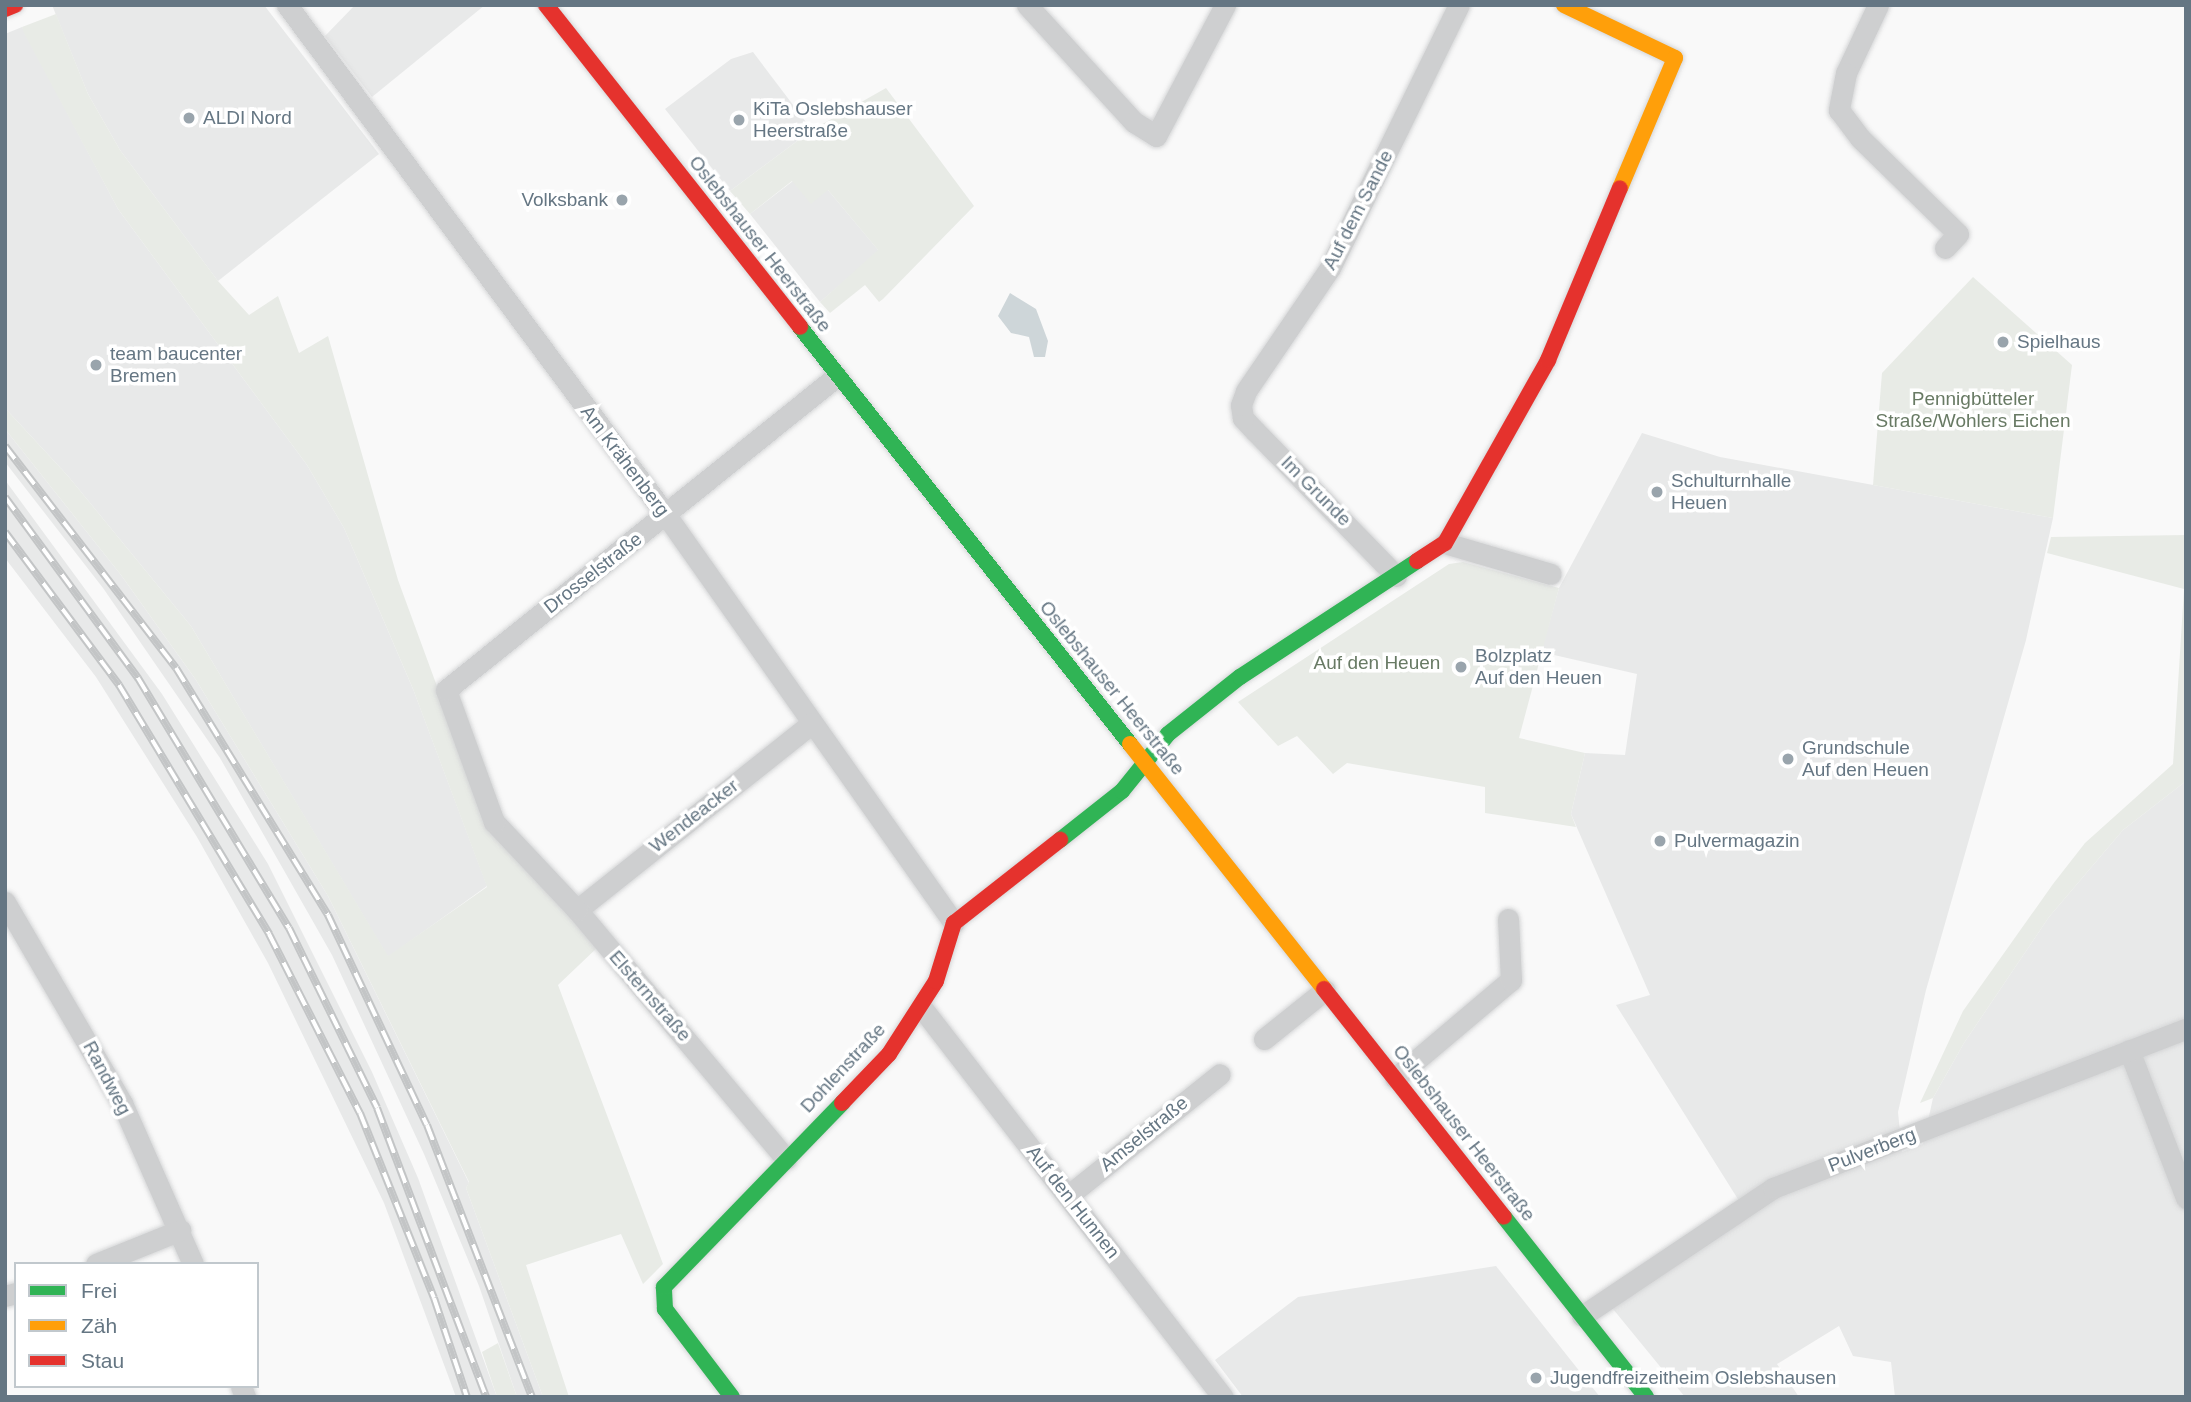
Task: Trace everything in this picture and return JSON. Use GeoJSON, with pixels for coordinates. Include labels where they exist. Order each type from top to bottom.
{"type":"FeatureCollection","features":[{"type":"Feature","properties":{"kind":"street"},"geometry":{"type":"LineString","coordinates":[[5,9],[15,5]]}},
{"type":"Feature","properties":{"kind":"street","name":"Am Krähenberg"},"geometry":{"type":"LineString","coordinates":[[287,5],[666,515],[954,923]]}},
{"type":"Feature","properties":{"kind":"street","name":"Oslebshauser Heerstraße"},"geometry":{"type":"LineString","coordinates":[[546,5],[1646,1397]]}},
{"type":"Feature","properties":{"kind":"street"},"geometry":{"type":"LineString","coordinates":[[1027,5],[1135,122],[1156,136],[1226,5]]}},
{"type":"Feature","properties":{"kind":"street","name":"Auf dem Sande"},"geometry":{"type":"LineString","coordinates":[[1241,405],[1245,391],[1330,268],[1459,5]]}},
{"type":"Feature","properties":{"kind":"street"},"geometry":{"type":"LineString","coordinates":[[954,923],[1122,791],[1168,734],[1260,663],[1445,543],[1548,360],[1675,58],[1564,5]]}},
{"type":"Feature","properties":{"kind":"street"},"geometry":{"type":"LineString","coordinates":[[1878,5],[1846,73],[1839,110],[1860,138],[1958,234],[1945,248]]}},
{"type":"Feature","properties":{"kind":"street","name":"Drosselstraße"},"geometry":{"type":"LineString","coordinates":[[446,690],[837,376]]}},
{"type":"Feature","properties":{"kind":"street","name":"Im Grunde"},"geometry":{"type":"LineString","coordinates":[[1241,405],[1243,418],[1396,576]]}},
{"type":"Feature","properties":{"kind":"street"},"geometry":{"type":"LineString","coordinates":[[1445,543],[1551,574]]}},
{"type":"Feature","properties":{"kind":"street","name":"Elsternstraße"},"geometry":{"type":"LineString","coordinates":[[446,690],[487,808],[508,837],[577,910],[786,1158]]}},
{"type":"Feature","properties":{"kind":"street","name":"Wendeacker"},"geometry":{"type":"LineString","coordinates":[[577,910],[812,723]]}},
{"type":"Feature","properties":{"kind":"street","name":"Randweg"},"geometry":{"type":"LineString","coordinates":[[5,901],[122,1103],[192,1262]]}},
{"type":"Feature","properties":{"kind":"street"},"geometry":{"type":"LineString","coordinates":[[1395,1078],[1511,980],[1508,919]]}},
{"type":"Feature","properties":{"kind":"street","name":"Dohlenstraße"},"geometry":{"type":"LineString","coordinates":[[732,1397],[665,1309],[663,1297],[671,1279],[786,1158],[890,1055],[922,1008],[936,981],[954,923]]}},
{"type":"Feature","properties":{"kind":"street"},"geometry":{"type":"LineString","coordinates":[[1264,1038],[1325,990]]}},
{"type":"Feature","properties":{"kind":"street","name":"Auf den Hunnen"},"geometry":{"type":"LineString","coordinates":[[922,1008],[1223,1397]]}},
{"type":"Feature","properties":{"kind":"street","name":"Pulverberg"},"geometry":{"type":"LineString","coordinates":[[1583,1316],[1773,1188],[2186,1029]]}},
{"type":"Feature","properties":{"kind":"street"},"geometry":{"type":"LineString","coordinates":[[2129,1051],[2186,1198]]}},
{"type":"Feature","properties":{"kind":"street","name":"Amselstraße"},"geometry":{"type":"LineString","coordinates":[[1069,1195],[1220,1074]]}},
{"type":"Feature","properties":{"kind":"street"},"geometry":{"type":"LineString","coordinates":[[101,1262],[180,1230]]}},
{"type":"Feature","properties":{"kind":"shaded area"},"geometry":{"type":"Polygon","coordinates":[[[52,5],[264,5],[379,154],[218,281],[120,150],[88,94],[52,5]]]}},
{"type":"Feature","properties":{"kind":"shaded area"},"geometry":{"type":"Polygon","coordinates":[[[355,5],[485,5],[372,97],[325,36],[355,5]]]}},
{"type":"Feature","properties":{"kind":"shaded area"},"geometry":{"type":"Polygon","coordinates":[[[22,27],[118,209],[307,465],[344,528],[413,689],[487,886],[388,957],[191,626],[68,476],[5,408],[5,34],[22,27]]]}},
{"type":"Feature","properties":{"kind":"shaded area","name":"KiTa Oslebshauser Heerstraße"},"geometry":{"type":"Polygon","coordinates":[[[753,52],[812,130],[730,191],[665,109],[731,59],[753,52]]]}},
{"type":"Feature","properties":{"kind":"shaded area"},"geometry":{"type":"Polygon","coordinates":[[[793,181],[828,190],[879,251],[820,302],[750,214],[793,181]]]}},
{"type":"Feature","properties":{"kind":"shaded area"},"geometry":{"type":"Polygon","coordinates":[[[1010,293],[1036,309],[1048,341],[1045,357],[1034,357],[1029,337],[1011,333],[998,316],[1010,293]]]}},
{"type":"Feature","properties":{"kind":"shaded area"},"geometry":{"type":"Polygon","coordinates":[[[5,429],[121,575],[196,680],[328,896],[469,1183],[466,1188],[543,1397],[517,1397],[479,1286],[424,1154],[332,955],[220,758],[103,588],[5,462],[5,429]]]}},
{"type":"Feature","properties":{"kind":"shaded area"},"geometry":{"type":"Polygon","coordinates":[[[1642,433],[1720,457],[2053,518],[2026,640],[1926,990],[1898,1112],[1902,1152],[1923,1144],[1933,1098],[1964,1043],[2049,917],[2123,830],[2186,781],[2186,1397],[1895,1397],[1891,1362],[1853,1356],[1839,1326],[1777,1364],[1799,1397],[1685,1397],[1604,1298],[1741,1204],[1616,1005],[1650,995],[1571,814],[1585,753],[1625,755],[1637,674],[1541,652],[1559,588],[1642,433]]]}},
{"type":"Feature","properties":{"kind":"shaded area"},"geometry":{"type":"Polygon","coordinates":[[[5,480],[162,694],[268,864],[372,1072],[418,1178],[497,1397],[456,1397],[384,1203],[268,963],[197,837],[96,677],[5,558],[5,480]]]}},
{"type":"Feature","properties":{"kind":"shaded area"},"geometry":{"type":"Polygon","coordinates":[[[1496,1266],[1600,1397],[1243,1397],[1215,1360],[1298,1297],[1496,1266]]]}},
{"type":"Feature","properties":{"kind":"green space"},"geometry":{"type":"Polygon","coordinates":[[[56,14],[88,94],[120,150],[218,281],[249,315],[278,296],[299,353],[328,336],[398,580],[485,817],[599,946],[558,985],[663,1264],[643,1284],[621,1234],[526,1265],[569,1397],[543,1397],[466,1188],[469,1182],[328,896],[196,680],[121,575],[5,429],[5,408],[68,476],[191,626],[388,956],[487,887],[413,689],[344,528],[307,465],[118,209],[24,33],[22,27],[56,14]]]}},
{"type":"Feature","properties":{"kind":"green space"},"geometry":{"type":"Polygon","coordinates":[[[886,88],[974,206],[879,302],[865,285],[830,313],[820,302],[878,250],[828,190],[811,204],[792,181],[750,214],[730,191],[812,130],[886,88]]]}},
{"type":"Feature","properties":{"kind":"green space","name":"Pennigbütteler Straße/Wohlers Eichen"},"geometry":{"type":"Polygon","coordinates":[[[1973,277],[2072,365],[2053,518],[1873,485],[1882,373],[1973,277]]]}},
{"type":"Feature","properties":{"kind":"green space"},"geometry":{"type":"Polygon","coordinates":[[[2186,535],[2186,781],[2123,830],[2049,917],[1964,1043],[1933,1098],[1920,1103],[1963,1011],[2053,884],[2085,843],[2173,764],[2184,589],[2047,553],[2051,537],[2186,535]]]}},
{"type":"Feature","properties":{"kind":"green space","name":"Auf den Heuen"},"geometry":{"type":"Polygon","coordinates":[[[1463,562],[1559,588],[1519,738],[1585,753],[1571,814],[1576,827],[1485,813],[1485,787],[1347,763],[1333,774],[1297,736],[1278,746],[1238,702],[1449,564],[1463,562]]]}},
{"type":"Feature","properties":{"kind":"green space"},"geometry":{"type":"Polygon","coordinates":[[[498,1343],[517,1397],[497,1397],[482,1352],[498,1343]]]}},
{"type":"Feature","properties":{"kind":"railway"},"geometry":{"type":"LineString","coordinates":[[5,446],[176,668],[328,915],[427,1125],[532,1397]]}},
{"type":"Feature","properties":{"kind":"railway"},"geometry":{"type":"LineString","coordinates":[[5,497],[138,678],[289,928],[377,1108],[486,1397]]}},
{"type":"Feature","properties":{"kind":"railway"},"geometry":{"type":"LineString","coordinates":[[5,532],[119,685],[269,934],[360,1113],[434,1298],[467,1397]]}},
{"type":"Feature","properties":{"kind":"traffic: fast"},"geometry":{"type":"LineString","coordinates":[[800,327],[1130,744]]}},
{"type":"Feature","properties":{"kind":"traffic: fast"},"geometry":{"type":"LineString","coordinates":[[1060,840],[1122,791],[1168,734],[1240,677],[1417,561]]}},
{"type":"Feature","properties":{"kind":"traffic: fast"},"geometry":{"type":"LineString","coordinates":[[732,1397],[665,1309],[664,1287],[842,1103]]}},
{"type":"Feature","properties":{"kind":"traffic: fast"},"geometry":{"type":"LineString","coordinates":[[1504,1217],[1646,1397]]}},
{"type":"Feature","properties":{"kind":"traffic: slow"},"geometry":{"type":"LineString","coordinates":[[1564,5],[1675,58],[1620,188]]}},
{"type":"Feature","properties":{"kind":"traffic: slow"},"geometry":{"type":"LineString","coordinates":[[1130,744],[1324,989]]}},
{"type":"Feature","properties":{"kind":"traffic: jam"},"geometry":{"type":"LineString","coordinates":[[5,9],[15,5]]}},
{"type":"Feature","properties":{"kind":"traffic: jam"},"geometry":{"type":"LineString","coordinates":[[546,5],[800,327]]}},
{"type":"Feature","properties":{"kind":"traffic: jam"},"geometry":{"type":"LineString","coordinates":[[1417,561],[1445,543],[1548,360],[1620,188]]}},
{"type":"Feature","properties":{"kind":"traffic: jam"},"geometry":{"type":"LineString","coordinates":[[842,1103],[889,1054],[936,981],[954,923],[1060,840]]}},
{"type":"Feature","properties":{"kind":"traffic: jam"},"geometry":{"type":"LineString","coordinates":[[1324,989],[1504,1217]]}},
{"type":"Feature","properties":{"kind":"place","name":"ALDI Nord"},"geometry":{"type":"Point","coordinates":[189,118]}},
{"type":"Feature","properties":{"kind":"place","name":"KiTa Oslebshauser Heerstraße"},"geometry":{"type":"Point","coordinates":[739,120]}},
{"type":"Feature","properties":{"kind":"place","name":"Volksbank"},"geometry":{"type":"Point","coordinates":[622,200]}},
{"type":"Feature","properties":{"kind":"place","name":"Spielhaus"},"geometry":{"type":"Point","coordinates":[2003,342]}},
{"type":"Feature","properties":{"kind":"place","name":"team baucenter Bremen"},"geometry":{"type":"Point","coordinates":[96,365]}},
{"type":"Feature","properties":{"kind":"place","name":"Schulturnhalle Heuen"},"geometry":{"type":"Point","coordinates":[1657,492]}},
{"type":"Feature","properties":{"kind":"place","name":"Bolzplatz Auf den Heuen"},"geometry":{"type":"Point","coordinates":[1461,667]}},
{"type":"Feature","properties":{"kind":"place","name":"Grundschule Auf den Heuen"},"geometry":{"type":"Point","coordinates":[1788,759]}},
{"type":"Feature","properties":{"kind":"place","name":"Pulvermagazin"},"geometry":{"type":"Point","coordinates":[1660,841]}},
{"type":"Feature","properties":{"kind":"place","name":"Jugendfreizeitheim Oslebshausen"},"geometry":{"type":"Point","coordinates":[1536,1378]}}]}
